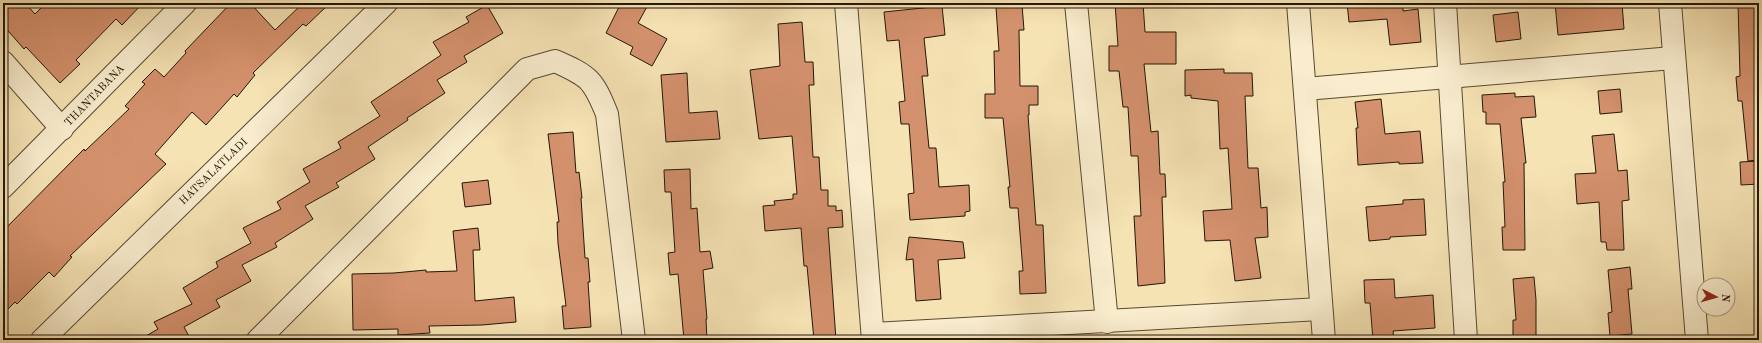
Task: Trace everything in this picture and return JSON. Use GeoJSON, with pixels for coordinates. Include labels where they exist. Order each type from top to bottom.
{"type":"FeatureCollection","features":[{"type":"Feature","properties":{"kind":"street","name":"THANTABANA"},"geometry":{"type":"LineString","coordinates":[[3,187],[185,3]]}},
{"type":"Feature","properties":{"kind":"street","name":"HATSALATLADI"},"geometry":{"type":"LineString","coordinates":[[42,340],[386,3]]}},
{"type":"Feature","properties":{"kind":"street"},"geometry":{"type":"LineString","coordinates":[[846,3],[873,337],[1321,309]]}},
{"type":"Feature","properties":{"kind":"street"},"geometry":{"type":"LineString","coordinates":[[1076,3],[1108,322]]}},
{"type":"Feature","properties":{"kind":"street"},"geometry":{"type":"LineString","coordinates":[[1298,3],[1324,340]]}},
{"type":"Feature","properties":{"kind":"street"},"geometry":{"type":"LineString","coordinates":[[1445,3],[1466,340]]}},
{"type":"Feature","properties":{"kind":"street"},"geometry":{"type":"LineString","coordinates":[[1670,3],[1673,58],[1697,340]]}},
{"type":"Feature","properties":{"kind":"street"},"geometry":{"type":"LineString","coordinates":[[1305,89],[1673,58]]}},
{"type":"Feature","properties":{"kind":"street"},"geometry":{"type":"LineString","coordinates":[[258,340],[528,69],[555,61],[582,73],[598,90],[607,114],[634,340]]}},
{"type":"Feature","properties":{"kind":"street"},"geometry":{"type":"LineString","coordinates":[[3,62],[62,129]]}},
{"type":"Feature","properties":{"kind":"building"},"geometry":{"type":"Polygon","coordinates":[[[3,3],[25,3],[35,14],[46,3],[143,3],[122,25],[116,19],[76,60],[80,64],[60,83],[26,47],[24,49],[3,25],[3,3]]]}},
{"type":"Feature","properties":{"kind":"building"},"geometry":{"type":"Polygon","coordinates":[[[231,3],[250,3],[275,30],[303,3],[330,3],[306,26],[303,24],[253,73],[255,75],[237,97],[234,94],[206,125],[192,112],[155,154],[166,164],[70,256],[72,257],[54,277],[49,272],[17,304],[15,302],[3,314],[3,231],[84,149],[85,151],[129,109],[125,106],[145,84],[142,82],[155,69],[164,77],[186,53],[185,51],[231,3]]]}},
{"type":"Feature","properties":{"kind":"building"},"geometry":{"type":"Polygon","coordinates":[[[621,3],[649,3],[638,23],[667,39],[652,66],[630,54],[633,47],[606,33],[621,3]]]}},
{"type":"Feature","properties":{"kind":"building"},"geometry":{"type":"Polygon","coordinates":[[[1115,3],[1143,3],[1145,32],[1176,32],[1176,64],[1144,64],[1151,132],[1158,131],[1160,174],[1165,174],[1166,197],[1162,197],[1165,283],[1138,286],[1134,216],[1141,216],[1138,156],[1131,156],[1128,107],[1123,107],[1119,71],[1109,71],[1109,46],[1118,46],[1115,3]]]}},
{"type":"Feature","properties":{"kind":"building"},"geometry":{"type":"Polygon","coordinates":[[[1347,3],[1403,3],[1403,11],[1418,9],[1421,42],[1390,45],[1387,19],[1349,22],[1347,3]]]}},
{"type":"Feature","properties":{"kind":"building"},"geometry":{"type":"Polygon","coordinates":[[[1555,3],[1622,3],[1624,29],[1558,35],[1555,3]]]}},
{"type":"Feature","properties":{"kind":"building"},"geometry":{"type":"Polygon","coordinates":[[[1738,3],[1759,3],[1759,160],[1748,161],[1742,101],[1738,101],[1736,77],[1740,76],[1738,3]]]}},
{"type":"Feature","properties":{"kind":"building"},"geometry":{"type":"Polygon","coordinates":[[[487,5],[503,33],[464,56],[467,62],[437,80],[445,93],[407,118],[408,120],[368,147],[375,159],[336,183],[339,187],[305,206],[313,219],[275,243],[277,247],[242,265],[251,281],[216,300],[220,307],[184,327],[191,340],[139,340],[158,329],[154,322],[192,304],[183,288],[218,267],[216,262],[251,243],[243,228],[281,209],[277,202],[310,182],[303,169],[341,148],[338,142],[380,116],[371,102],[441,55],[433,42],[469,22],[466,17],[487,5]]]}},
{"type":"Feature","properties":{"kind":"building"},"geometry":{"type":"Polygon","coordinates":[[[1022,5],[1024,30],[1019,30],[1020,86],[1038,86],[1038,105],[1029,105],[1028,115],[1036,225],[1043,225],[1046,293],[1020,294],[1019,271],[1023,271],[1018,208],[1010,208],[1008,187],[1010,187],[1003,118],[985,118],[985,94],[995,94],[994,51],[999,51],[996,7],[1022,5]]]}},
{"type":"Feature","properties":{"kind":"building"},"geometry":{"type":"Polygon","coordinates":[[[942,6],[945,35],[924,38],[928,76],[922,76],[929,148],[936,148],[939,187],[969,185],[970,211],[965,212],[965,216],[910,220],[908,194],[914,193],[909,124],[901,124],[899,102],[905,101],[899,40],[887,41],[884,12],[942,6]]]}},
{"type":"Feature","properties":{"kind":"building"},"geometry":{"type":"Polygon","coordinates":[[[1518,12],[1521,39],[1496,42],[1493,15],[1518,12]]]}},
{"type":"Feature","properties":{"kind":"building"},"geometry":{"type":"Polygon","coordinates":[[[802,22],[805,62],[813,62],[814,85],[809,85],[813,157],[819,157],[821,190],[828,190],[828,206],[836,206],[836,211],[842,210],[843,227],[828,228],[836,340],[814,340],[807,266],[804,266],[801,228],[765,231],[763,206],[775,205],[774,201],[793,199],[793,194],[797,194],[792,136],[759,139],[750,70],[780,66],[778,24],[802,22]]]}},
{"type":"Feature","properties":{"kind":"building"},"geometry":{"type":"Polygon","coordinates":[[[1224,69],[1224,73],[1252,73],[1253,96],[1245,96],[1248,168],[1258,168],[1261,208],[1267,207],[1268,237],[1255,238],[1261,278],[1235,281],[1230,240],[1205,241],[1203,211],[1232,209],[1228,148],[1220,149],[1218,101],[1191,98],[1191,95],[1185,96],[1185,70],[1224,69]]]}},
{"type":"Feature","properties":{"kind":"building"},"geometry":{"type":"Polygon","coordinates":[[[687,73],[689,113],[717,111],[720,139],[666,142],[661,75],[687,73]]]}},
{"type":"Feature","properties":{"kind":"building"},"geometry":{"type":"Polygon","coordinates":[[[1620,89],[1622,112],[1600,114],[1598,91],[1620,89]]]}},
{"type":"Feature","properties":{"kind":"building"},"geometry":{"type":"Polygon","coordinates":[[[1515,93],[1515,97],[1534,96],[1536,117],[1521,118],[1526,163],[1524,163],[1525,250],[1503,250],[1502,227],[1505,227],[1503,182],[1505,182],[1500,124],[1486,124],[1486,112],[1483,112],[1482,95],[1515,93]]]}},
{"type":"Feature","properties":{"kind":"building"},"geometry":{"type":"Polygon","coordinates":[[[1381,99],[1385,134],[1420,131],[1423,163],[1399,164],[1399,162],[1358,165],[1356,128],[1358,128],[1355,102],[1381,99]]]}},
{"type":"Feature","properties":{"kind":"building"},"geometry":{"type":"Polygon","coordinates":[[[573,132],[576,173],[579,172],[582,198],[585,258],[588,258],[591,327],[564,329],[562,306],[566,306],[558,243],[557,222],[559,222],[548,134],[573,132]]]}},
{"type":"Feature","properties":{"kind":"building"},"geometry":{"type":"Polygon","coordinates":[[[1614,134],[1618,171],[1627,170],[1629,200],[1622,201],[1624,250],[1607,250],[1606,242],[1601,242],[1599,202],[1577,204],[1575,174],[1596,173],[1592,136],[1614,134]]]}},
{"type":"Feature","properties":{"kind":"building"},"geometry":{"type":"Polygon","coordinates":[[[1759,161],[1759,184],[1741,185],[1740,162],[1759,161]]]}},
{"type":"Feature","properties":{"kind":"building"},"geometry":{"type":"Polygon","coordinates":[[[690,169],[691,209],[697,208],[700,252],[710,251],[713,268],[703,270],[707,340],[684,340],[678,274],[670,275],[668,253],[675,252],[671,192],[665,192],[664,170],[690,169]]]}},
{"type":"Feature","properties":{"kind":"building"},"geometry":{"type":"Polygon","coordinates":[[[488,180],[491,204],[465,207],[462,183],[488,180]]]}},
{"type":"Feature","properties":{"kind":"building"},"geometry":{"type":"Polygon","coordinates":[[[1424,199],[1426,235],[1390,237],[1390,239],[1369,241],[1366,207],[1403,204],[1403,200],[1424,199]]]}},
{"type":"Feature","properties":{"kind":"building"},"geometry":{"type":"Polygon","coordinates":[[[478,228],[480,250],[473,250],[475,301],[514,297],[516,322],[482,325],[429,326],[430,333],[398,335],[398,329],[353,330],[352,274],[394,273],[426,270],[426,272],[457,271],[453,231],[478,228]]]}},
{"type":"Feature","properties":{"kind":"building"},"geometry":{"type":"Polygon","coordinates":[[[909,237],[963,242],[965,258],[938,260],[941,299],[916,301],[913,259],[906,260],[909,237]]]}},
{"type":"Feature","properties":{"kind":"building"},"geometry":{"type":"Polygon","coordinates":[[[1630,267],[1632,289],[1628,289],[1632,334],[1610,336],[1608,313],[1612,312],[1608,270],[1630,267]]]}},
{"type":"Feature","properties":{"kind":"building"},"geometry":{"type":"Polygon","coordinates":[[[1534,277],[1536,300],[1536,340],[1513,340],[1513,320],[1516,320],[1513,279],[1534,277]]]}},
{"type":"Feature","properties":{"kind":"building"},"geometry":{"type":"Polygon","coordinates":[[[1394,279],[1395,298],[1433,295],[1435,328],[1393,331],[1394,340],[1373,340],[1370,303],[1365,303],[1364,280],[1394,279]]]}}]}
